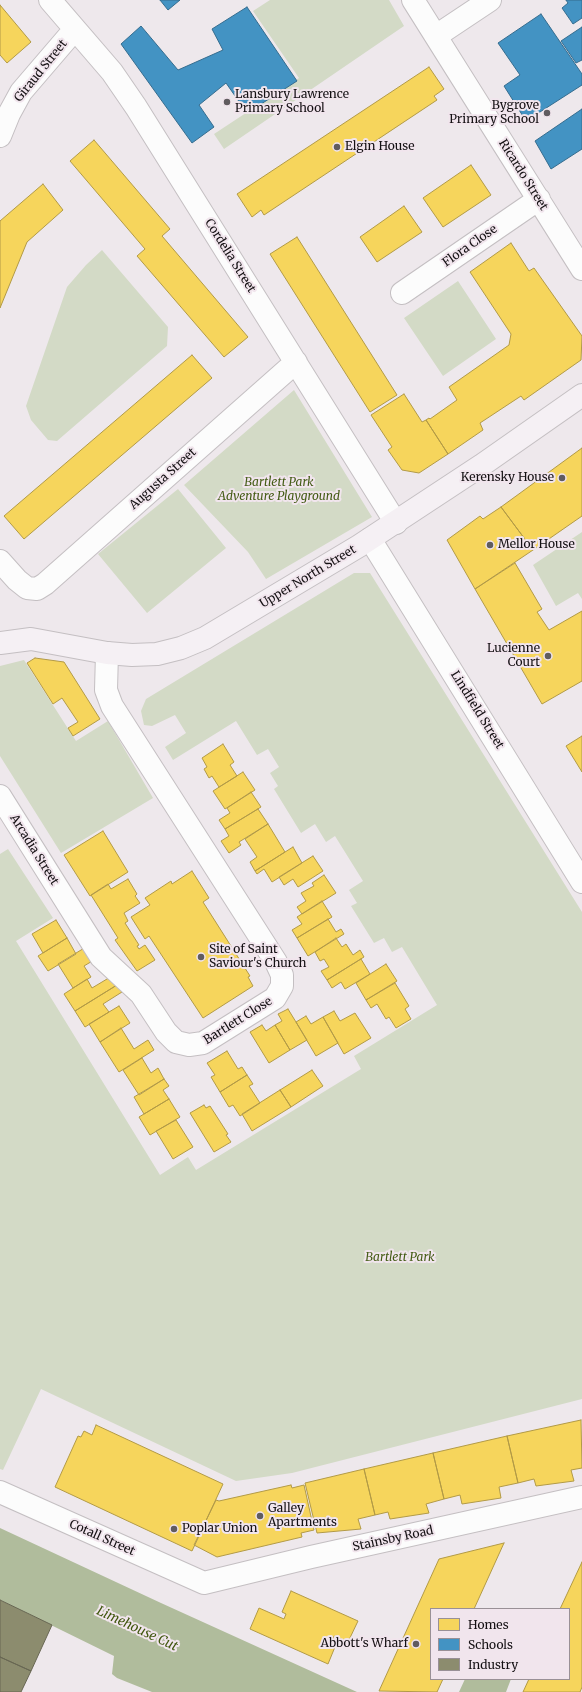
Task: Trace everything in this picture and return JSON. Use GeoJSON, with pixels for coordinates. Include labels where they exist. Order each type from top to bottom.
{"type":"FeatureCollection","features":[{"type":"Feature","properties":{"kind":"street","name":"Cordelia Street"},"geometry":{"type":"LineString","coordinates":[[50,0],[112,72],[136,107],[396,523]]}},
{"type":"Feature","properties":{"kind":"street","name":"Ricardo Street"},"geometry":{"type":"LineString","coordinates":[[413,0],[582,269]]}},
{"type":"Feature","properties":{"kind":"street"},"geometry":{"type":"LineString","coordinates":[[436,36],[490,0]]}},
{"type":"Feature","properties":{"kind":"street","name":"Giraud Street"},"geometry":{"type":"LineString","coordinates":[[0,136],[21,92],[76,29]]}},
{"type":"Feature","properties":{"kind":"street","name":"Flora Close"},"geometry":{"type":"LineString","coordinates":[[402,294],[539,199]]}},
{"type":"Feature","properties":{"kind":"street","name":"Augusta Street"},"geometry":{"type":"LineString","coordinates":[[0,561],[17,580],[27,588],[37,588],[45,584],[296,362]]}},
{"type":"Feature","properties":{"kind":"street","name":"Upper North Street"},"geometry":{"type":"LineString","coordinates":[[0,643],[32,639],[107,653],[132,655],[157,654],[181,648],[205,638],[396,523],[582,395]]}},
{"type":"Feature","properties":{"kind":"street","name":"Lindfield Street"},"geometry":{"type":"LineString","coordinates":[[370,539],[582,882]]}},
{"type":"Feature","properties":{"kind":"street","name":"Bartlett Close"},"geometry":{"type":"LineString","coordinates":[[68,905],[101,957],[141,994],[166,1032],[176,1042],[189,1045],[203,1043],[275,998],[282,986],[282,975],[276,962],[112,706],[106,690],[107,653]]}},
{"type":"Feature","properties":{"kind":"street","name":"Arcadia Street"},"geometry":{"type":"LineString","coordinates":[[0,796],[68,905]]}},
{"type":"Feature","properties":{"kind":"street","name":"Cotall Street"},"geometry":{"type":"LineString","coordinates":[[0,1492],[204,1583]]}},
{"type":"Feature","properties":{"kind":"street","name":"Stainsby Road"},"geometry":{"type":"LineString","coordinates":[[204,1583],[311,1557],[582,1498]]}},
{"type":"Feature","properties":{"kind":"green space"},"geometry":{"type":"Polygon","coordinates":[[[270,0],[389,0],[404,26],[224,149],[214,134],[299,78],[253,11],[270,0]]]}},
{"type":"Feature","properties":{"kind":"green space"},"geometry":{"type":"Polygon","coordinates":[[[102,250],[168,327],[167,346],[57,441],[48,440],[31,420],[26,406],[67,287],[86,265],[102,250]]]}},
{"type":"Feature","properties":{"kind":"green space"},"geometry":{"type":"Polygon","coordinates":[[[458,281],[496,339],[443,376],[404,318],[458,281]]]}},
{"type":"Feature","properties":{"kind":"green space","name":"Bartlett Park Adventure Playground"},"geometry":{"type":"Polygon","coordinates":[[[294,390],[372,517],[266,579],[248,552],[184,485],[294,390]]]}},
{"type":"Feature","properties":{"kind":"green space"},"geometry":{"type":"Polygon","coordinates":[[[178,489],[226,548],[147,613],[98,554],[178,489]]]}},
{"type":"Feature","properties":{"kind":"green space"},"geometry":{"type":"Polygon","coordinates":[[[582,532],[582,599],[578,593],[556,606],[533,565],[582,532]]]}},
{"type":"Feature","properties":{"kind":"green space","name":"Bartlett Park"},"geometry":{"type":"Polygon","coordinates":[[[354,573],[370,573],[582,912],[582,1399],[292,1473],[236,1481],[41,1389],[3,1470],[0,1469],[0,854],[8,849],[53,918],[16,941],[160,1175],[188,1157],[196,1170],[361,1069],[354,1056],[437,1005],[402,947],[392,952],[384,938],[374,943],[351,906],[357,903],[349,890],[363,881],[335,836],[326,842],[315,824],[301,833],[274,789],[278,786],[270,773],[279,767],[268,749],[257,755],[236,721],[173,760],[165,747],[186,733],[175,715],[152,726],[144,725],[141,711],[146,699],[354,573]]]}},
{"type":"Feature","properties":{"kind":"green space"},"geometry":{"type":"Polygon","coordinates":[[[24,660],[76,741],[108,721],[153,798],[61,853],[0,756],[0,666],[24,660]]]}},
{"type":"Feature","properties":{"kind":"water","name":"Limehouse Cut"},"geometry":{"type":"Polygon","coordinates":[[[0,1528],[357,1692],[152,1692],[117,1678],[112,1674],[114,1656],[0,1600],[0,1528]]]}},
{"type":"Feature","properties":{"kind":"water"},"geometry":{"type":"Polygon","coordinates":[[[465,1680],[511,1680],[506,1692],[459,1692],[465,1680]]]}},
{"type":"Feature","properties":{"kind":"building: Homes"},"geometry":{"type":"Polygon","coordinates":[[[0,5],[31,42],[7,63],[0,55],[0,5]]]}},
{"type":"Feature","properties":{"kind":"building: Homes","name":"Elgin House"},"geometry":{"type":"Polygon","coordinates":[[[429,67],[444,89],[434,96],[437,100],[264,215],[261,210],[252,217],[237,194],[429,67]]]}},
{"type":"Feature","properties":{"kind":"building: Homes"},"geometry":{"type":"Polygon","coordinates":[[[94,140],[170,229],[162,236],[248,337],[224,357],[137,256],[145,249],[70,161],[94,140]]]}},
{"type":"Feature","properties":{"kind":"building: Homes"},"geometry":{"type":"Polygon","coordinates":[[[471,165],[491,195],[443,227],[423,198],[471,165]]]}},
{"type":"Feature","properties":{"kind":"building: Homes"},"geometry":{"type":"Polygon","coordinates":[[[43,184],[63,210],[27,242],[0,308],[0,221],[43,184]]]}},
{"type":"Feature","properties":{"kind":"building: Homes"},"geometry":{"type":"Polygon","coordinates":[[[404,206],[422,232],[377,262],[360,237],[404,206]]]}},
{"type":"Feature","properties":{"kind":"building: Homes"},"geometry":{"type":"Polygon","coordinates":[[[297,237],[397,395],[370,412],[270,254],[297,237]]]}},
{"type":"Feature","properties":{"kind":"building: Homes"},"geometry":{"type":"Polygon","coordinates":[[[511,243],[529,271],[534,268],[582,336],[581,360],[524,400],[521,396],[480,423],[483,430],[448,454],[426,420],[429,418],[430,419],[457,400],[449,387],[509,345],[511,334],[470,272],[511,243]]]}},
{"type":"Feature","properties":{"kind":"building: Homes"},"geometry":{"type":"Polygon","coordinates":[[[192,355],[212,378],[24,539],[4,516],[192,355]]]}},
{"type":"Feature","properties":{"kind":"building: Homes"},"geometry":{"type":"Polygon","coordinates":[[[404,394],[422,422],[426,420],[448,454],[419,473],[402,470],[388,450],[392,447],[371,415],[404,394]]]}},
{"type":"Feature","properties":{"kind":"building: Homes","name":"Kerensky House"},"geometry":{"type":"Polygon","coordinates":[[[582,448],[582,516],[533,550],[501,507],[582,448]]]}},
{"type":"Feature","properties":{"kind":"building: Homes","name":"Mellor House"},"geometry":{"type":"Polygon","coordinates":[[[501,507],[533,550],[475,589],[447,540],[480,516],[483,519],[501,507]]]}},
{"type":"Feature","properties":{"kind":"building: Homes","name":"Lucienne Court"},"geometry":{"type":"Polygon","coordinates":[[[515,563],[542,609],[537,612],[549,630],[582,611],[582,681],[542,704],[475,589],[515,563]]]}},
{"type":"Feature","properties":{"kind":"building: Homes"},"geometry":{"type":"Polygon","coordinates":[[[35,658],[64,662],[100,719],[73,736],[68,728],[78,722],[62,698],[53,704],[27,663],[35,658]]]}},
{"type":"Feature","properties":{"kind":"building: Homes"},"geometry":{"type":"Polygon","coordinates":[[[582,736],[582,772],[566,746],[582,736]]]}},
{"type":"Feature","properties":{"kind":"building: Homes"},"geometry":{"type":"Polygon","coordinates":[[[223,744],[234,762],[230,765],[237,776],[219,787],[212,776],[209,778],[204,769],[207,767],[202,758],[223,744]]]}},
{"type":"Feature","properties":{"kind":"building: Homes"},"geometry":{"type":"Polygon","coordinates":[[[243,772],[255,790],[225,809],[213,791],[243,772]]]}},
{"type":"Feature","properties":{"kind":"building: Homes"},"geometry":{"type":"Polygon","coordinates":[[[251,792],[261,807],[225,829],[219,820],[230,813],[227,808],[251,792]]]}},
{"type":"Feature","properties":{"kind":"building: Homes"},"geometry":{"type":"Polygon","coordinates":[[[258,809],[268,824],[239,842],[241,845],[229,853],[221,841],[229,836],[225,829],[258,809]]]}},
{"type":"Feature","properties":{"kind":"building: Homes"},"geometry":{"type":"Polygon","coordinates":[[[268,824],[285,852],[255,871],[250,862],[257,857],[245,839],[268,824]]]}},
{"type":"Feature","properties":{"kind":"building: Homes"},"geometry":{"type":"Polygon","coordinates":[[[103,831],[128,872],[90,896],[64,855],[103,831]]]}},
{"type":"Feature","properties":{"kind":"building: Homes"},"geometry":{"type":"Polygon","coordinates":[[[293,847],[302,863],[272,882],[264,869],[257,874],[255,871],[293,847]]]}},
{"type":"Feature","properties":{"kind":"building: Homes"},"geometry":{"type":"Polygon","coordinates":[[[313,856],[323,871],[298,887],[293,879],[284,885],[279,877],[313,856]]]}},
{"type":"Feature","properties":{"kind":"building: Homes","name":"Site of Saint Saviour's Church"},"geometry":{"type":"Polygon","coordinates":[[[192,871],[209,898],[203,902],[250,976],[248,977],[253,986],[203,1018],[149,936],[145,939],[131,917],[150,905],[145,898],[171,881],[172,884],[192,871]]]}},
{"type":"Feature","properties":{"kind":"building: Homes"},"geometry":{"type":"Polygon","coordinates":[[[324,875],[336,893],[302,914],[297,907],[306,901],[301,893],[314,886],[312,883],[324,875]]]}},
{"type":"Feature","properties":{"kind":"building: Homes"},"geometry":{"type":"Polygon","coordinates":[[[128,879],[137,894],[135,896],[140,903],[124,913],[128,921],[125,923],[139,945],[137,946],[139,949],[145,945],[155,960],[137,971],[115,940],[118,938],[91,895],[108,884],[111,889],[128,879]]]}},
{"type":"Feature","properties":{"kind":"building: Homes"},"geometry":{"type":"Polygon","coordinates":[[[322,901],[332,917],[297,938],[292,930],[302,924],[297,917],[322,901]]]}},
{"type":"Feature","properties":{"kind":"building: Homes"},"geometry":{"type":"Polygon","coordinates":[[[328,919],[336,932],[341,929],[344,934],[308,956],[297,938],[328,919]]]}},
{"type":"Feature","properties":{"kind":"building: Homes"},"geometry":{"type":"Polygon","coordinates":[[[56,920],[67,938],[43,953],[32,934],[56,920]]]}},
{"type":"Feature","properties":{"kind":"building: Homes"},"geometry":{"type":"Polygon","coordinates":[[[67,938],[76,954],[48,971],[38,956],[67,938]]]}},
{"type":"Feature","properties":{"kind":"building: Homes"},"geometry":{"type":"Polygon","coordinates":[[[336,938],[342,947],[346,944],[353,955],[360,950],[364,957],[327,980],[321,971],[329,967],[324,959],[320,961],[315,952],[336,938]]]}},
{"type":"Feature","properties":{"kind":"building: Homes"},"geometry":{"type":"Polygon","coordinates":[[[86,947],[94,960],[84,966],[91,977],[73,988],[58,964],[86,947]]]}},
{"type":"Feature","properties":{"kind":"building: Homes"},"geometry":{"type":"Polygon","coordinates":[[[361,959],[370,974],[345,989],[341,982],[332,988],[327,980],[361,959]]]}},
{"type":"Feature","properties":{"kind":"building: Homes"},"geometry":{"type":"Polygon","coordinates":[[[386,964],[397,981],[366,1000],[356,983],[386,964]]]}},
{"type":"Feature","properties":{"kind":"building: Homes"},"geometry":{"type":"Polygon","coordinates":[[[112,976],[117,985],[75,1011],[64,994],[87,979],[92,988],[112,976]]]}},
{"type":"Feature","properties":{"kind":"building: Homes"},"geometry":{"type":"Polygon","coordinates":[[[395,983],[409,1006],[405,1009],[411,1019],[396,1028],[389,1017],[386,1019],[377,1004],[371,1008],[366,1000],[395,983]]]}},
{"type":"Feature","properties":{"kind":"building: Homes"},"geometry":{"type":"Polygon","coordinates":[[[117,985],[122,992],[103,1004],[109,1012],[85,1027],[75,1011],[117,985]]]}},
{"type":"Feature","properties":{"kind":"building: Homes"},"geometry":{"type":"Polygon","coordinates":[[[119,1006],[130,1023],[100,1042],[89,1024],[119,1006]]]}},
{"type":"Feature","properties":{"kind":"building: Homes"},"geometry":{"type":"Polygon","coordinates":[[[288,1009],[307,1040],[290,1050],[275,1025],[282,1021],[278,1014],[288,1009]]]}},
{"type":"Feature","properties":{"kind":"building: Homes"},"geometry":{"type":"Polygon","coordinates":[[[334,1011],[340,1021],[355,1013],[371,1038],[344,1054],[323,1017],[334,1011]]]}},
{"type":"Feature","properties":{"kind":"building: Homes"},"geometry":{"type":"Polygon","coordinates":[[[306,1016],[311,1024],[323,1017],[338,1043],[316,1056],[296,1022],[306,1016]]]}},
{"type":"Feature","properties":{"kind":"building: Homes"},"geometry":{"type":"Polygon","coordinates":[[[262,1025],[266,1031],[275,1025],[290,1050],[269,1063],[250,1032],[262,1025]]]}},
{"type":"Feature","properties":{"kind":"building: Homes"},"geometry":{"type":"Polygon","coordinates":[[[121,1028],[134,1049],[148,1040],[154,1050],[119,1072],[100,1042],[121,1028]]]}},
{"type":"Feature","properties":{"kind":"building: Homes"},"geometry":{"type":"Polygon","coordinates":[[[227,1051],[238,1069],[242,1067],[247,1075],[220,1092],[211,1077],[215,1075],[207,1063],[227,1051]]]}},
{"type":"Feature","properties":{"kind":"building: Homes"},"geometry":{"type":"Polygon","coordinates":[[[142,1058],[151,1073],[158,1068],[164,1079],[139,1095],[123,1070],[142,1058]]]}},
{"type":"Feature","properties":{"kind":"building: Homes"},"geometry":{"type":"Polygon","coordinates":[[[312,1070],[323,1086],[291,1107],[280,1090],[312,1070]]]}},
{"type":"Feature","properties":{"kind":"building: Homes"},"geometry":{"type":"Polygon","coordinates":[[[247,1075],[253,1084],[249,1086],[260,1103],[240,1116],[233,1105],[229,1107],[220,1092],[247,1075]]]}},
{"type":"Feature","properties":{"kind":"building: Homes"},"geometry":{"type":"Polygon","coordinates":[[[164,1079],[169,1086],[163,1090],[169,1099],[144,1114],[134,1097],[164,1079]]]}},
{"type":"Feature","properties":{"kind":"building: Homes"},"geometry":{"type":"Polygon","coordinates":[[[280,1090],[291,1107],[252,1131],[242,1114],[280,1090]]]}},
{"type":"Feature","properties":{"kind":"building: Homes"},"geometry":{"type":"Polygon","coordinates":[[[169,1099],[180,1117],[150,1135],[139,1117],[169,1099]]]}},
{"type":"Feature","properties":{"kind":"building: Homes"},"geometry":{"type":"Polygon","coordinates":[[[204,1105],[206,1108],[210,1106],[228,1134],[226,1135],[231,1142],[214,1152],[190,1113],[204,1105]]]}},
{"type":"Feature","properties":{"kind":"building: Homes"},"geometry":{"type":"Polygon","coordinates":[[[176,1120],[193,1147],[173,1159],[156,1131],[176,1120]]]}},
{"type":"Feature","properties":{"kind":"building: Homes"},"geometry":{"type":"Polygon","coordinates":[[[581,1420],[582,1468],[571,1470],[574,1481],[536,1486],[534,1479],[518,1483],[507,1436],[581,1420]]]}},
{"type":"Feature","properties":{"kind":"building: Homes"},"geometry":{"type":"Polygon","coordinates":[[[96,1425],[223,1484],[192,1551],[55,1487],[78,1436],[81,1437],[84,1431],[92,1435],[96,1425]]]}},
{"type":"Feature","properties":{"kind":"building: Homes"},"geometry":{"type":"Polygon","coordinates":[[[507,1436],[518,1483],[499,1487],[501,1498],[462,1504],[460,1495],[444,1499],[433,1453],[507,1436]]]}},
{"type":"Feature","properties":{"kind":"building: Homes"},"geometry":{"type":"Polygon","coordinates":[[[433,1453],[444,1499],[426,1504],[429,1513],[390,1519],[388,1512],[375,1515],[364,1469],[433,1453]]]}},
{"type":"Feature","properties":{"kind":"building: Homes"},"geometry":{"type":"Polygon","coordinates":[[[364,1469],[375,1515],[358,1519],[361,1529],[317,1533],[305,1483],[364,1469]]]}},
{"type":"Feature","properties":{"kind":"building: Homes","name":"Galley Apartments"},"geometry":{"type":"Polygon","coordinates":[[[291,1485],[292,1488],[304,1485],[314,1530],[301,1533],[302,1537],[217,1557],[194,1545],[216,1500],[219,1501],[291,1485]]]}},
{"type":"Feature","properties":{"kind":"building: Homes","name":"Abbott's Wharf"},"geometry":{"type":"Polygon","coordinates":[[[504,1543],[474,1608],[430,1608],[430,1680],[443,1680],[437,1692],[379,1691],[439,1559],[504,1543]]]}},
{"type":"Feature","properties":{"kind":"building: Homes"},"geometry":{"type":"Polygon","coordinates":[[[582,1562],[582,1687],[580,1692],[523,1692],[529,1680],[570,1680],[570,1608],[560,1608],[582,1562]]]}},
{"type":"Feature","properties":{"kind":"building: Homes","name":"Abbott's Wharf"},"geometry":{"type":"Polygon","coordinates":[[[291,1591],[358,1621],[348,1642],[334,1636],[333,1640],[337,1642],[328,1664],[250,1629],[259,1608],[284,1619],[286,1614],[282,1612],[291,1591]]]}},
{"type":"Feature","properties":{"kind":"building: Schools"},"geometry":{"type":"Polygon","coordinates":[[[160,0],[180,0],[168,10],[160,0]]]}},
{"type":"Feature","properties":{"kind":"building: Schools"},"geometry":{"type":"Polygon","coordinates":[[[566,0],[582,0],[582,18],[573,24],[562,8],[568,3],[566,0]]]}},
{"type":"Feature","properties":{"kind":"building: Schools"},"geometry":{"type":"Polygon","coordinates":[[[247,7],[297,81],[247,113],[226,83],[199,105],[214,127],[192,143],[121,44],[141,26],[178,70],[223,50],[212,29],[247,7]]]}},
{"type":"Feature","properties":{"kind":"building: Schools"},"geometry":{"type":"Polygon","coordinates":[[[541,14],[582,74],[582,85],[526,121],[504,86],[520,75],[498,43],[541,14]]]}},
{"type":"Feature","properties":{"kind":"building: Schools"},"geometry":{"type":"Polygon","coordinates":[[[582,27],[582,60],[576,63],[561,41],[582,27]]]}},
{"type":"Feature","properties":{"kind":"building: Schools"},"geometry":{"type":"Polygon","coordinates":[[[582,109],[582,149],[551,169],[535,141],[582,109]]]}},
{"type":"Feature","properties":{"kind":"building: Industry"},"geometry":{"type":"Polygon","coordinates":[[[0,1600],[52,1625],[31,1671],[0,1657],[0,1600]]]}},
{"type":"Feature","properties":{"kind":"building: Industry"},"geometry":{"type":"Polygon","coordinates":[[[0,1657],[31,1671],[21,1692],[0,1692],[0,1657]]]}},
{"type":"Feature","properties":{"kind":"place","name":"Lansbury Lawrence Primary School"},"geometry":{"type":"Point","coordinates":[227,102]}},
{"type":"Feature","properties":{"kind":"place","name":"Bygrove Primary School"},"geometry":{"type":"Point","coordinates":[547,113]}},
{"type":"Feature","properties":{"kind":"place","name":"Elgin House"},"geometry":{"type":"Point","coordinates":[337,147]}},
{"type":"Feature","properties":{"kind":"place","name":"Kerensky House"},"geometry":{"type":"Point","coordinates":[562,478]}},
{"type":"Feature","properties":{"kind":"place","name":"Mellor House"},"geometry":{"type":"Point","coordinates":[490,545]}},
{"type":"Feature","properties":{"kind":"place","name":"Lucienne Court"},"geometry":{"type":"Point","coordinates":[548,656]}},
{"type":"Feature","properties":{"kind":"place","name":"Site of Saint Saviour's Church"},"geometry":{"type":"Point","coordinates":[201,957]}},
{"type":"Feature","properties":{"kind":"place","name":"Galley Apartments"},"geometry":{"type":"Point","coordinates":[260,1516]}},
{"type":"Feature","properties":{"kind":"place","name":"Poplar Union"},"geometry":{"type":"Point","coordinates":[174,1529]}},
{"type":"Feature","properties":{"kind":"place","name":"Abbott's Wharf"},"geometry":{"type":"Point","coordinates":[416,1644]}}]}
